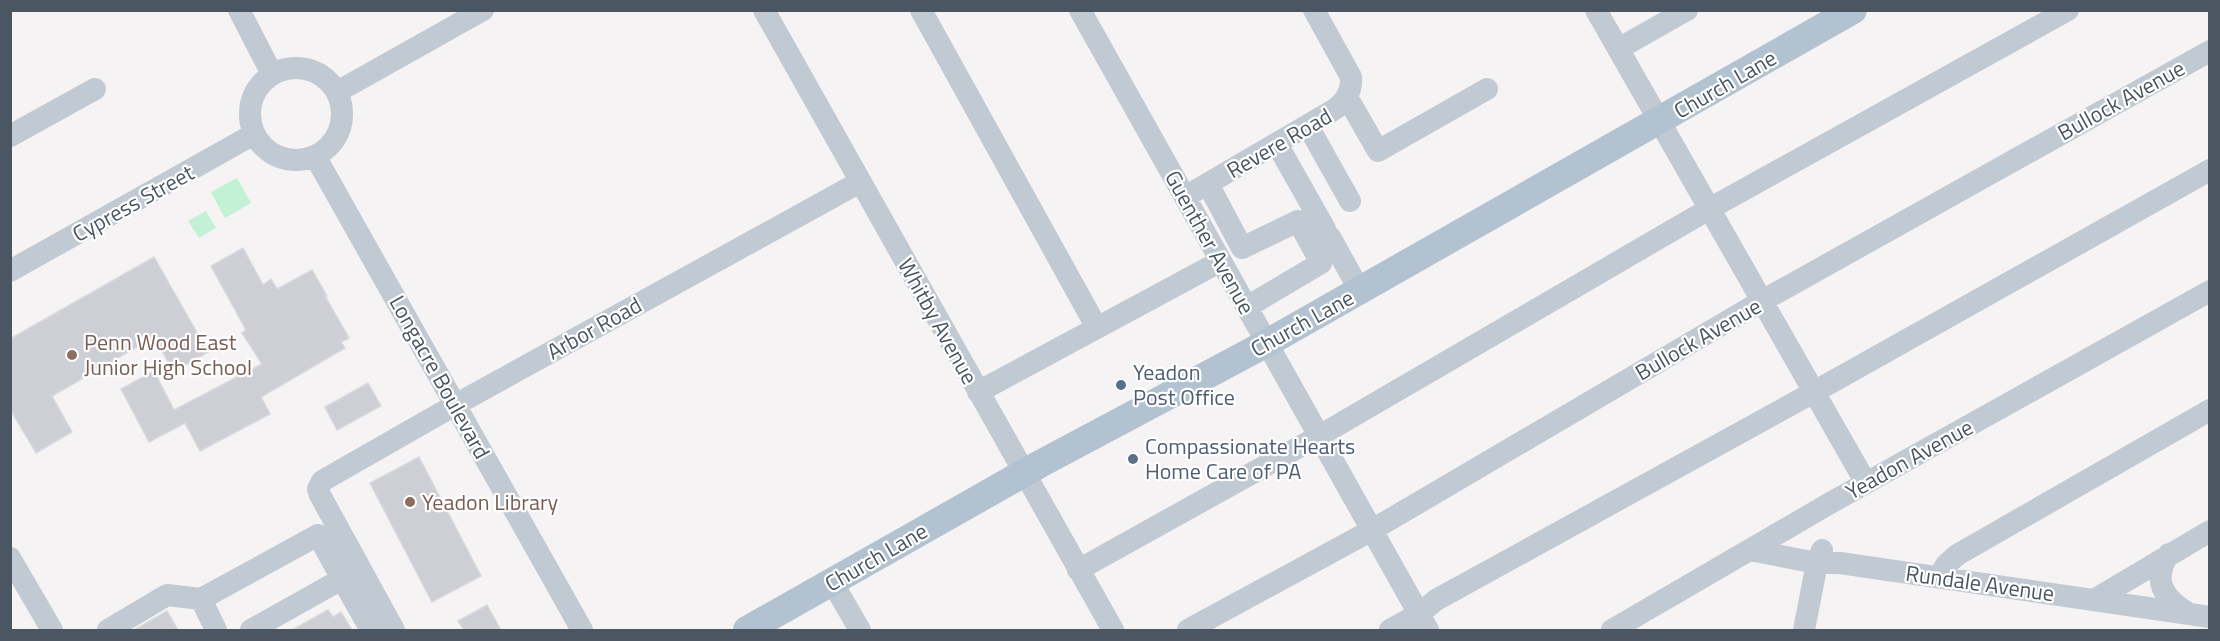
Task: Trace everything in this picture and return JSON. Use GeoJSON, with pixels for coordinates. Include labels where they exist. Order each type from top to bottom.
{"type":"FeatureCollection","features":[{"type":"Feature","properties":{"kind":"main road","name":"Church Lane"},"geometry":{"type":"LineString","coordinates":[[747,630],[1024,473],[1360,291],[1853,10]]}},
{"type":"Feature","properties":{"kind":"street"},"geometry":{"type":"LineString","coordinates":[[239,10],[272,74]]}},
{"type":"Feature","properties":{"kind":"street"},"geometry":{"type":"LineString","coordinates":[[337,92],[483,10]]}},
{"type":"Feature","properties":{"kind":"street","name":"Whitby Avenue"},"geometry":{"type":"LineString","coordinates":[[764,10],[1113,630]]}},
{"type":"Feature","properties":{"kind":"street"},"geometry":{"type":"LineString","coordinates":[[921,10],[1097,328]]}},
{"type":"Feature","properties":{"kind":"street","name":"Guenther Avenue"},"geometry":{"type":"LineString","coordinates":[[1080,10],[1423,622]]}},
{"type":"Feature","properties":{"kind":"street","name":"Revere Road"},"geometry":{"type":"LineString","coordinates":[[1185,197],[1339,107],[1347,97],[1352,86],[1351,77],[1314,10]]}},
{"type":"Feature","properties":{"kind":"street"},"geometry":{"type":"LineString","coordinates":[[1596,10],[1866,483]]}},
{"type":"Feature","properties":{"kind":"street"},"geometry":{"type":"LineString","coordinates":[[1618,49],[1688,10]]}},
{"type":"Feature","properties":{"kind":"street"},"geometry":{"type":"LineString","coordinates":[[1078,570],[1319,436],[1710,209],[2068,10]]}},
{"type":"Feature","properties":{"kind":"street","name":"Bullock Avenue"},"geometry":{"type":"LineString","coordinates":[[1188,630],[1372,530],[1762,301],[2210,51]]}},
{"type":"Feature","properties":{"kind":"street"},"geometry":{"type":"LineString","coordinates":[[292,67],[312,70],[329,81],[337,92],[342,110],[340,129],[330,145],[315,156],[300,160],[284,158],[269,151],[254,134],[250,116],[252,98],[262,81],[272,74],[292,67]]}},
{"type":"Feature","properties":{"kind":"street"},"geometry":{"type":"LineString","coordinates":[[10,136],[95,89]]}},
{"type":"Feature","properties":{"kind":"street"},"geometry":{"type":"LineString","coordinates":[[1347,97],[1378,151],[1487,89]]}},
{"type":"Feature","properties":{"kind":"street"},"geometry":{"type":"LineString","coordinates":[[1308,126],[1350,201]]}},
{"type":"Feature","properties":{"kind":"street","name":"Cypress Street"},"geometry":{"type":"LineString","coordinates":[[10,271],[254,134]]}},
{"type":"Feature","properties":{"kind":"street"},"geometry":{"type":"LineString","coordinates":[[1277,144],[1360,291]]}},
{"type":"Feature","properties":{"kind":"street","name":"Longacre Boulevard"},"geometry":{"type":"LineString","coordinates":[[315,156],[582,630]]}},
{"type":"Feature","properties":{"kind":"street"},"geometry":{"type":"LineString","coordinates":[[1390,630],[1423,622],[1436,600],[1814,393],[2210,170]]}},
{"type":"Feature","properties":{"kind":"street","name":"Arbor Road"},"geometry":{"type":"LineString","coordinates":[[394,630],[320,495],[319,484],[329,476],[455,405],[860,182]]}},
{"type":"Feature","properties":{"kind":"street"},"geometry":{"type":"LineString","coordinates":[[1208,184],[1242,248],[1298,221],[1321,263],[1246,307]]}},
{"type":"Feature","properties":{"kind":"street"},"geometry":{"type":"LineString","coordinates":[[978,392],[1221,261]]}},
{"type":"Feature","properties":{"kind":"street","name":"Yeadon Avenue"},"geometry":{"type":"LineString","coordinates":[[1612,630],[1832,502],[2210,291]]}},
{"type":"Feature","properties":{"kind":"street"},"geometry":{"type":"LineString","coordinates":[[1939,577],[1946,565],[1957,555],[2210,410]]}},
{"type":"Feature","properties":{"kind":"street"},"geometry":{"type":"LineString","coordinates":[[1804,630],[1820,556],[1816,529],[1820,516],[1832,502]]}},
{"type":"Feature","properties":{"kind":"street"},"geometry":{"type":"LineString","coordinates":[[2094,600],[2210,531]]}},
{"type":"Feature","properties":{"kind":"street"},"geometry":{"type":"LineString","coordinates":[[108,630],[167,595],[201,599],[318,535],[371,630]]}},
{"type":"Feature","properties":{"kind":"street","name":"Rundale Avenue"},"geometry":{"type":"LineString","coordinates":[[1750,550],[1820,556],[1840,563],[2199,615]]}},
{"type":"Feature","properties":{"kind":"street"},"geometry":{"type":"LineString","coordinates":[[2169,554],[2162,566],[2162,586],[2172,602],[2199,615]]}},
{"type":"Feature","properties":{"kind":"street"},"geometry":{"type":"LineString","coordinates":[[10,558],[52,630]]}},
{"type":"Feature","properties":{"kind":"street"},"geometry":{"type":"LineString","coordinates":[[251,630],[342,579]]}},
{"type":"Feature","properties":{"kind":"street"},"geometry":{"type":"LineString","coordinates":[[832,582],[860,630]]}},
{"type":"Feature","properties":{"kind":"street"},"geometry":{"type":"LineString","coordinates":[[201,599],[216,630]]}},
{"type":"Feature","properties":{"kind":"green space"},"geometry":{"type":"Polygon","coordinates":[[[237,178],[251,203],[225,218],[211,192],[237,178]]]}},
{"type":"Feature","properties":{"kind":"green space"},"geometry":{"type":"Polygon","coordinates":[[[206,211],[216,228],[199,238],[188,221],[206,211]]]}},
{"type":"Feature","properties":{"kind":"building"},"geometry":{"type":"Polygon","coordinates":[[[243,248],[263,285],[271,279],[277,289],[312,270],[349,338],[341,342],[345,348],[261,397],[270,414],[200,451],[185,423],[149,442],[121,389],[154,371],[174,410],[262,364],[242,333],[246,330],[211,266],[243,248]]]}},
{"type":"Feature","properties":{"kind":"building"},"geometry":{"type":"Polygon","coordinates":[[[154,257],[208,352],[174,372],[154,337],[52,396],[72,432],[36,453],[10,409],[10,339],[154,257]]]}},
{"type":"Feature","properties":{"kind":"building"},"geometry":{"type":"Polygon","coordinates":[[[368,383],[381,406],[337,430],[325,407],[368,383]]]}},
{"type":"Feature","properties":{"kind":"building"},"geometry":{"type":"Polygon","coordinates":[[[419,457],[481,576],[432,602],[370,483],[419,457]]]}},
{"type":"Feature","properties":{"kind":"building"},"geometry":{"type":"Polygon","coordinates":[[[487,605],[501,630],[464,630],[458,621],[487,605]]]}},
{"type":"Feature","properties":{"kind":"building"},"geometry":{"type":"Polygon","coordinates":[[[328,610],[333,617],[341,612],[352,630],[292,630],[328,610]]]}},
{"type":"Feature","properties":{"kind":"building"},"geometry":{"type":"Polygon","coordinates":[[[167,611],[178,630],[134,630],[167,611]]]}},
{"type":"Feature","properties":{"kind":"place","name":"Penn Wood East Junior High School"},"geometry":{"type":"Point","coordinates":[72,355]}},
{"type":"Feature","properties":{"kind":"place","name":"Yeadon Post Office"},"geometry":{"type":"Point","coordinates":[1121,385]}},
{"type":"Feature","properties":{"kind":"place","name":"Compassionate Hearts Home Care of PA"},"geometry":{"type":"Point","coordinates":[1133,459]}},
{"type":"Feature","properties":{"kind":"place","name":"Yeadon Library"},"geometry":{"type":"Point","coordinates":[410,502]}}]}
